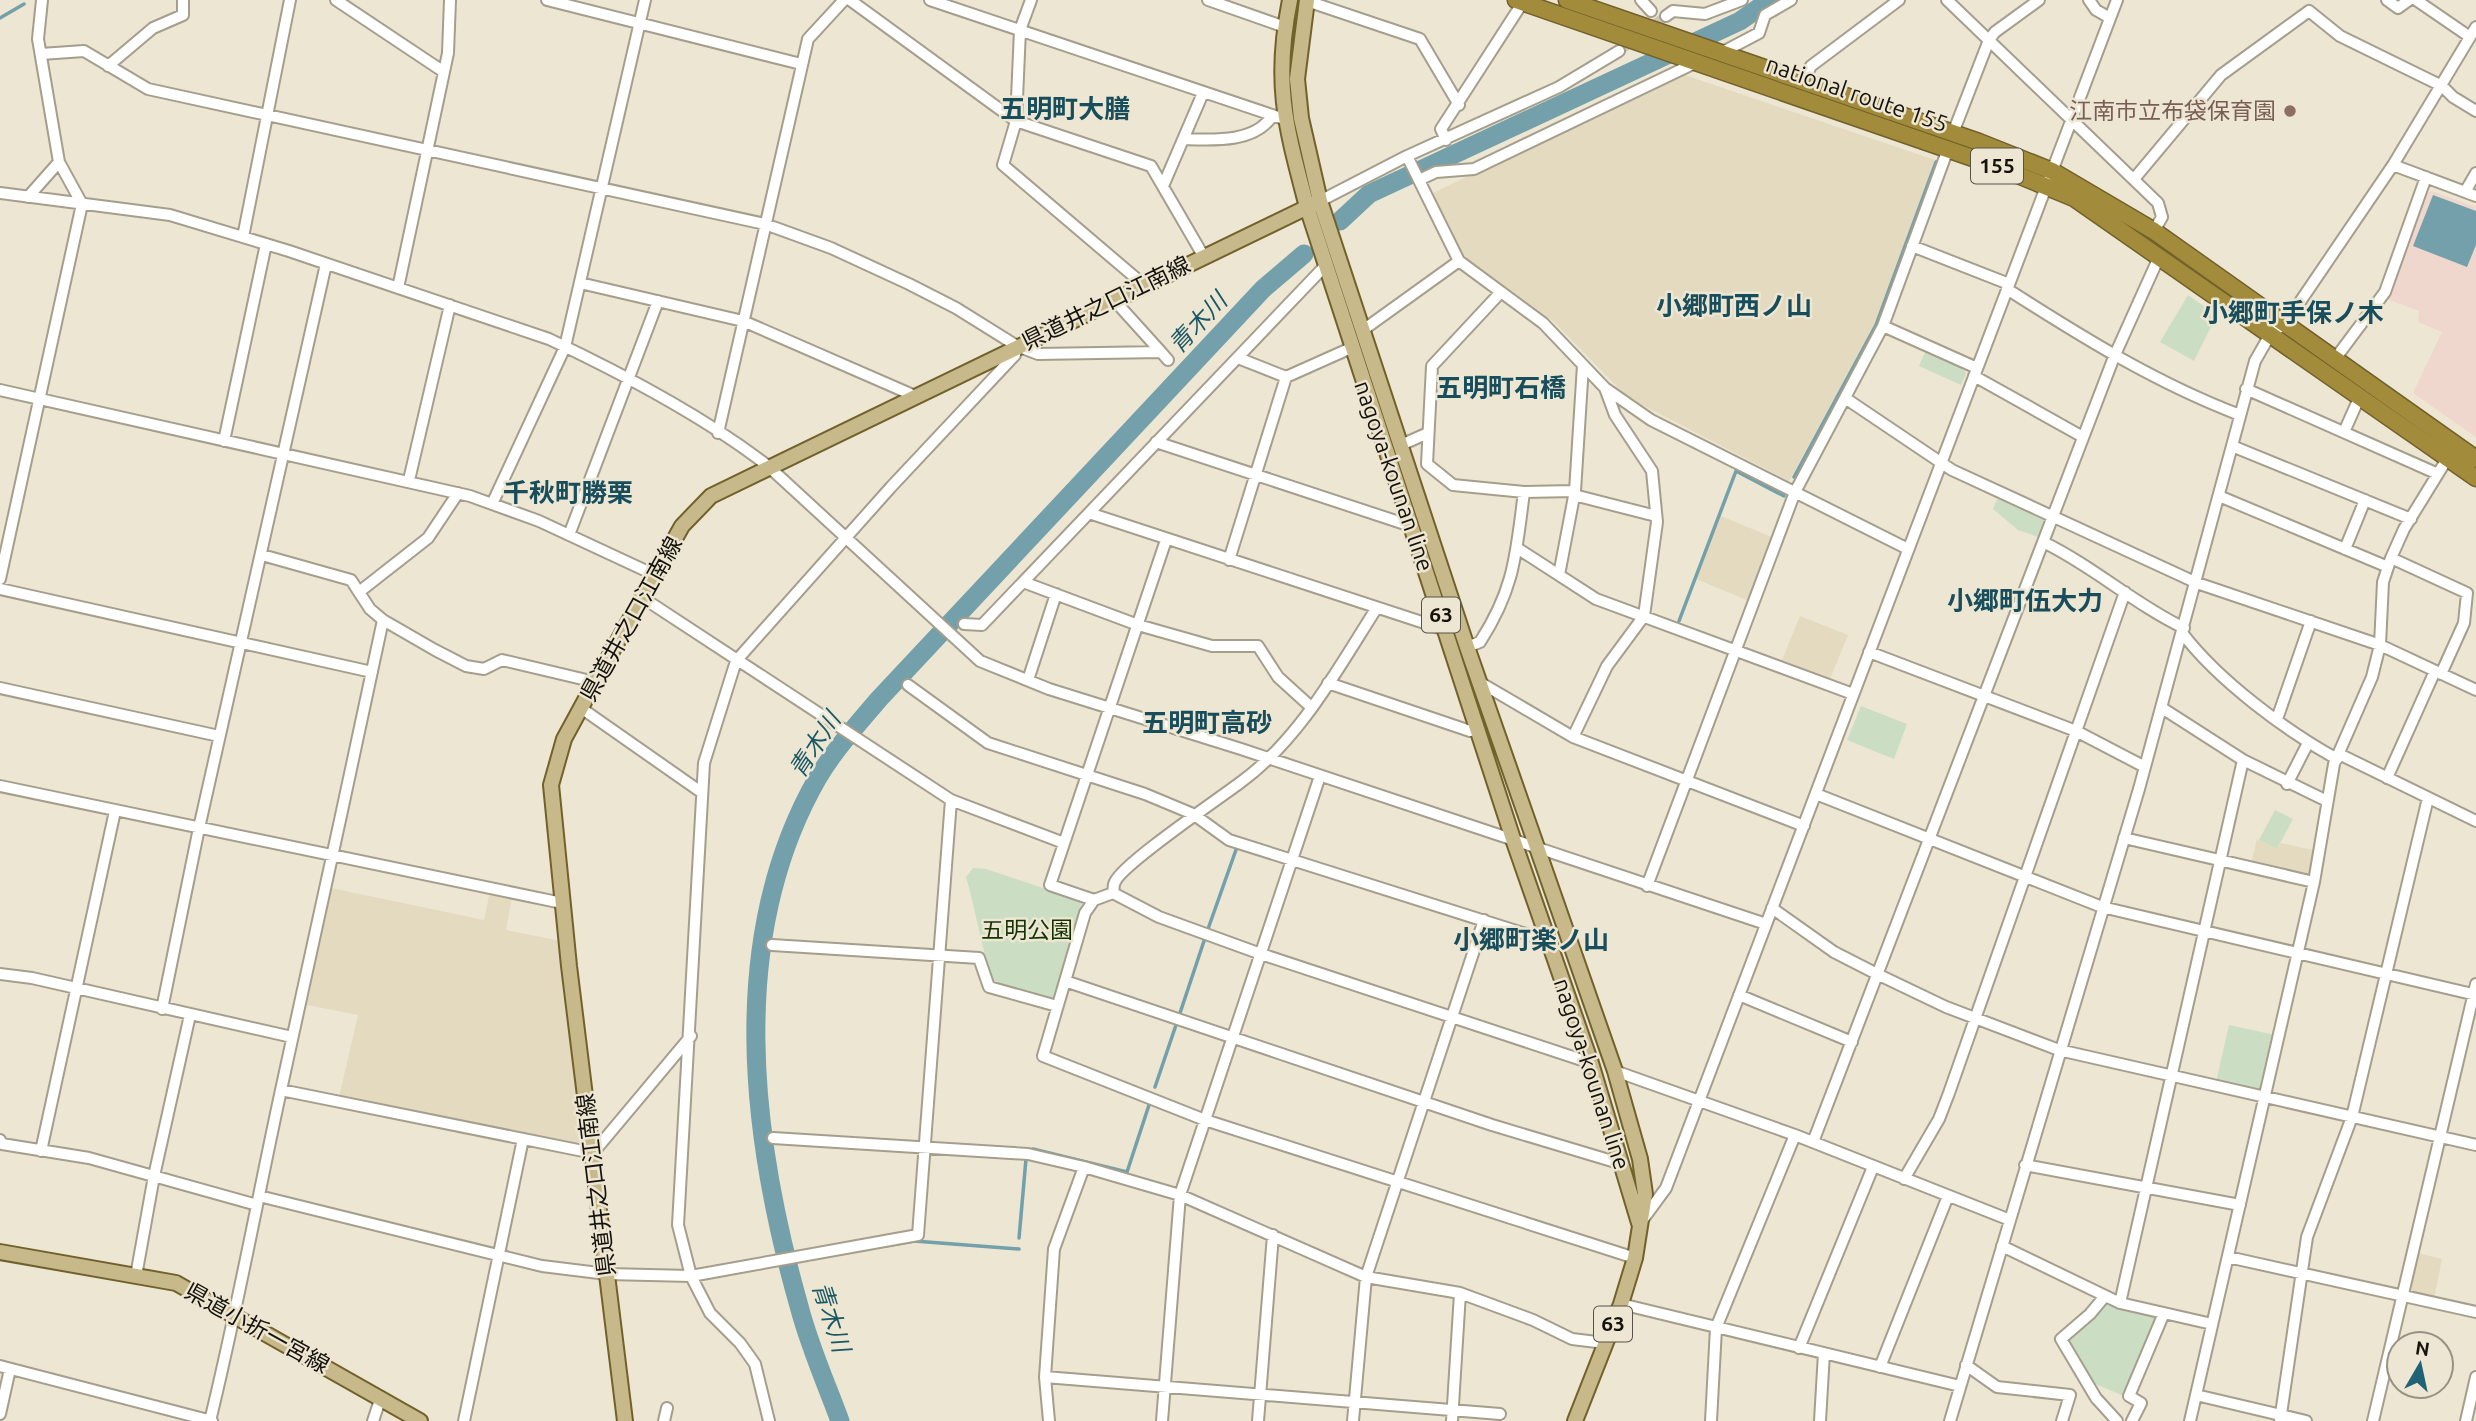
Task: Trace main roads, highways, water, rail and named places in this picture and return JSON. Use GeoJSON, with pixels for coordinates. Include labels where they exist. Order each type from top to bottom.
{"type":"FeatureCollection","features":[{"type":"Feature","properties":{"kind":"highway","name":"national route 155"},"geometry":{"type":"LineString","coordinates":[[1567,0],[1953,133],[2154,231],[2360,396],[2476,478]]}},
{"type":"Feature","properties":{"kind":"highway","name":"national route 155"},"geometry":{"type":"LineString","coordinates":[[1520,1],[1948,149],[2049,179],[2159,257],[2335,359],[2476,459]]}},
{"type":"Feature","properties":{"kind":"main road","name":"nagoya-kounan line"},"geometry":{"type":"LineString","coordinates":[[1290,0],[1285,27],[1278,117],[1363,330],[1467,647],[1615,1071],[1640,1159],[1645,1194],[1635,1258],[1621,1304],[1575,1421]]}},
{"type":"Feature","properties":{"kind":"main road","name":"nagoya-kounan line"},"geometry":{"type":"LineString","coordinates":[[1307,1],[1297,79],[1314,204],[1326,265],[1514,842],[1591,1063],[1640,1224]]}},
{"type":"Feature","properties":{"kind":"main road","name":"県道井之口江南線"},"geometry":{"type":"LineString","coordinates":[[625,1421],[562,904],[551,785],[564,740],[655,575],[693,512],[711,496],[768,466],[1314,204]]}},
{"type":"Feature","properties":{"kind":"main road","name":"県道小折一宮線"},"geometry":{"type":"LineString","coordinates":[[0,1252],[176,1283],[237,1315],[420,1421]]}},
{"type":"Feature","properties":{"kind":"water"},"geometry":{"type":"Polygon","coordinates":[[[2433,195],[2476,211],[2476,245],[2467,267],[2413,246],[2433,195]]]}},
{"type":"Feature","properties":{"kind":"waterway","name":"青木川"},"geometry":{"type":"LineString","coordinates":[[1340,221],[1369,194],[1740,21],[1770,0]]}},
{"type":"Feature","properties":{"kind":"waterway"},"geometry":{"type":"LineString","coordinates":[[0,18],[24,4]]}},
{"type":"Feature","properties":{"kind":"waterway"},"geometry":{"type":"LineString","coordinates":[[1794,477],[1876,325],[1936,162]]}},
{"type":"Feature","properties":{"kind":"waterway","name":"青木川"},"geometry":{"type":"LineString","coordinates":[[840,1421],[808,1335],[782,1241],[769,1175],[760,1107],[756,1039],[759,971],[769,905],[788,841],[824,768],[879,699],[1263,289],[1304,254]]}},
{"type":"Feature","properties":{"kind":"waterway"},"geometry":{"type":"LineString","coordinates":[[1679,621],[1736,471],[1784,496]]}},
{"type":"Feature","properties":{"kind":"waterway"},"geometry":{"type":"LineString","coordinates":[[1208,929],[1237,847]]}},
{"type":"Feature","properties":{"kind":"waterway"},"geometry":{"type":"LineString","coordinates":[[1179,1016],[1204,941]]}},
{"type":"Feature","properties":{"kind":"waterway"},"geometry":{"type":"LineString","coordinates":[[1155,1087],[1176,1025]]}},
{"type":"Feature","properties":{"kind":"waterway"},"geometry":{"type":"LineString","coordinates":[[1033,1149],[1127,1172],[1150,1102]]}},
{"type":"Feature","properties":{"kind":"waterway"},"geometry":{"type":"LineString","coordinates":[[1019,1238],[1026,1159]]}},
{"type":"Feature","properties":{"kind":"waterway"},"geometry":{"type":"LineString","coordinates":[[885,1246],[914,1241],[1019,1249]]}},
{"type":"Feature","properties":{"kind":"tunnel"},"geometry":{"type":"LineString","coordinates":[[1619,51],[1666,16]]}},
{"type":"Feature","properties":{"kind":"place","name":"江南市立布袋保育園"},"geometry":{"type":"Point","coordinates":[2290,111]}},
{"type":"Feature","properties":{"kind":"district","name":"五明町大膳"},"geometry":{"type":"Point","coordinates":[1065,109]}},
{"type":"Feature","properties":{"kind":"district","name":"小郷町西ノ山"},"geometry":{"type":"Point","coordinates":[1734,306]}},
{"type":"Feature","properties":{"kind":"district","name":"小郷町手保ノ木"},"geometry":{"type":"Point","coordinates":[2293,313]}},
{"type":"Feature","properties":{"kind":"district","name":"五明町石橋"},"geometry":{"type":"Point","coordinates":[1501,388]}},
{"type":"Feature","properties":{"kind":"district","name":"千秋町勝栗"},"geometry":{"type":"Point","coordinates":[568,493]}},
{"type":"Feature","properties":{"kind":"district","name":"小郷町伍大力"},"geometry":{"type":"Point","coordinates":[2025,601]}},
{"type":"Feature","properties":{"kind":"district","name":"五明町高砂"},"geometry":{"type":"Point","coordinates":[1207,723]}},
{"type":"Feature","properties":{"kind":"district","name":"小郷町楽ノ山"},"geometry":{"type":"Point","coordinates":[1531,940]}},
{"type":"Feature","properties":{"kind":"park label","name":"五明公園"},"geometry":{"type":"Point","coordinates":[1027,930]}}]}
